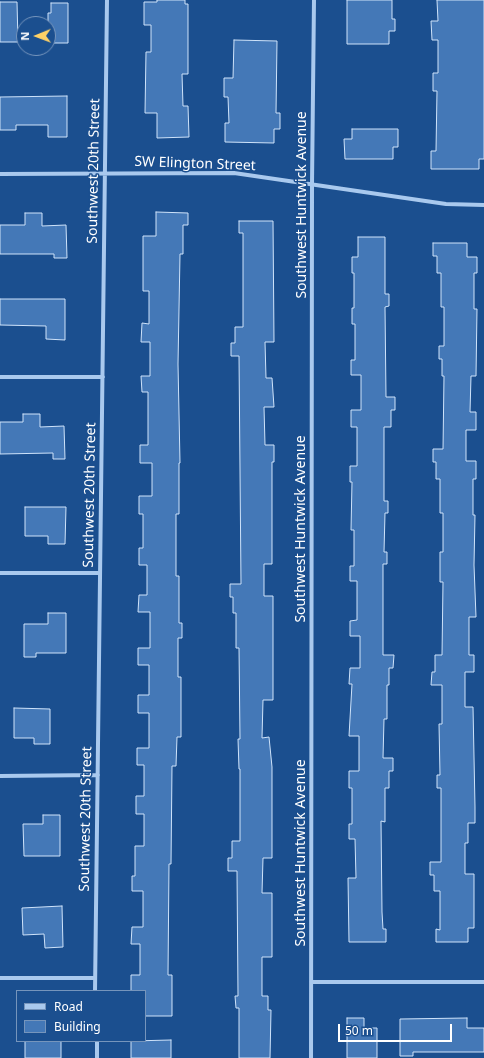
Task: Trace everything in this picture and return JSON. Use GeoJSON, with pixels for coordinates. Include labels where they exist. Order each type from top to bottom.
{"type":"FeatureCollection","features":[{"type":"Feature","properties":{"kind":"street","name":"Southwest 20th Street"},"geometry":{"type":"LineString","coordinates":[[95,990],[107,0]]}},
{"type":"Feature","properties":{"kind":"street","name":"Southwest Huntwick Avenue"},"geometry":{"type":"LineString","coordinates":[[311,1058],[312,184],[314,0]]}},
{"type":"Feature","properties":{"kind":"street","name":"SW Elington Street"},"geometry":{"type":"LineString","coordinates":[[0,174],[234,173],[446,204],[484,205]]}},
{"type":"Feature","properties":{"kind":"street"},"geometry":{"type":"LineString","coordinates":[[0,378],[103,377]]}},
{"type":"Feature","properties":{"kind":"street"},"geometry":{"type":"LineString","coordinates":[[0,573],[100,573]]}},
{"type":"Feature","properties":{"kind":"street"},"geometry":{"type":"LineString","coordinates":[[0,776],[98,775]]}},
{"type":"Feature","properties":{"kind":"street"},"geometry":{"type":"LineString","coordinates":[[0,978],[95,978]]}},
{"type":"Feature","properties":{"kind":"street"},"geometry":{"type":"LineString","coordinates":[[312,982],[484,982]]}},
{"type":"Feature","properties":{"kind":"street"},"geometry":{"type":"LineString","coordinates":[[97,1042],[97,1058]]}},
{"type":"Feature","properties":{"kind":"building"},"geometry":{"type":"Polygon","coordinates":[[[157,0],[185,0],[185,4],[188,4],[188,74],[182,74],[183,106],[188,106],[189,137],[157,138],[157,113],[145,113],[146,52],[151,52],[151,25],[144,25],[144,2],[157,2],[157,0]]]}},
{"type":"Feature","properties":{"kind":"building"},"geometry":{"type":"Polygon","coordinates":[[[347,0],[392,0],[392,19],[395,19],[395,31],[389,31],[389,44],[347,44],[347,0]]]}},
{"type":"Feature","properties":{"kind":"building"},"geometry":{"type":"Polygon","coordinates":[[[437,0],[484,0],[484,159],[479,159],[479,169],[431,169],[431,151],[436,151],[437,91],[433,91],[433,73],[438,73],[438,40],[432,40],[431,21],[438,21],[437,0]]]}},
{"type":"Feature","properties":{"kind":"building"},"geometry":{"type":"Polygon","coordinates":[[[0,2],[17,2],[16,42],[0,42],[0,2]]]}},
{"type":"Feature","properties":{"kind":"building"},"geometry":{"type":"Polygon","coordinates":[[[51,3],[68,3],[68,43],[56,43],[56,16],[48,16],[48,13],[51,13],[51,3]]]}},
{"type":"Feature","properties":{"kind":"building"},"geometry":{"type":"Polygon","coordinates":[[[234,40],[277,41],[276,113],[280,113],[280,129],[274,129],[274,143],[225,142],[225,123],[229,123],[228,97],[224,97],[224,78],[233,78],[234,40]]]}},
{"type":"Feature","properties":{"kind":"building"},"geometry":{"type":"Polygon","coordinates":[[[67,96],[67,137],[48,137],[48,125],[16,125],[16,130],[0,130],[0,97],[67,96]]]}},
{"type":"Feature","properties":{"kind":"building"},"geometry":{"type":"Polygon","coordinates":[[[352,129],[398,129],[398,147],[393,147],[393,159],[345,159],[344,139],[352,139],[352,129]]]}},
{"type":"Feature","properties":{"kind":"building"},"geometry":{"type":"Polygon","coordinates":[[[156,212],[188,213],[188,225],[183,225],[183,254],[180,254],[178,364],[180,463],[179,514],[176,514],[176,576],[179,576],[179,623],[182,623],[182,638],[178,638],[178,677],[181,677],[181,737],[177,737],[176,766],[172,766],[168,975],[172,975],[172,1016],[146,1016],[146,990],[131,990],[131,975],[140,975],[140,944],[131,944],[132,927],[143,927],[143,891],[132,891],[132,876],[135,876],[135,846],[144,846],[144,814],[136,814],[136,796],[144,796],[144,765],[137,765],[137,748],[149,748],[149,713],[138,713],[138,695],[149,695],[149,665],[138,665],[138,648],[150,648],[150,612],[138,612],[139,595],[147,595],[147,565],[139,565],[139,548],[143,548],[143,514],[139,514],[139,496],[152,496],[152,463],[140,463],[140,445],[148,445],[148,392],[142,392],[141,376],[150,376],[150,342],[141,342],[142,323],[149,324],[149,291],[143,291],[143,236],[156,236],[156,212]]]}},
{"type":"Feature","properties":{"kind":"building"},"geometry":{"type":"Polygon","coordinates":[[[25,213],[42,213],[42,226],[66,225],[67,258],[54,258],[54,254],[0,254],[0,225],[25,225],[25,213]]]}},
{"type":"Feature","properties":{"kind":"building"},"geometry":{"type":"Polygon","coordinates":[[[239,221],[273,221],[274,342],[265,342],[266,378],[272,378],[274,407],[264,407],[265,445],[274,445],[274,462],[272,462],[272,564],[264,564],[264,596],[273,596],[273,700],[263,700],[262,738],[269,737],[272,767],[272,858],[263,858],[262,893],[272,893],[272,957],[262,957],[262,996],[268,996],[268,1010],[271,1010],[270,1058],[239,1058],[239,1008],[236,1008],[235,996],[238,996],[237,871],[228,871],[228,858],[232,858],[232,841],[240,841],[240,769],[238,739],[240,739],[239,648],[236,648],[236,613],[233,613],[233,597],[230,597],[230,584],[241,584],[239,356],[231,356],[231,343],[235,343],[235,327],[243,327],[243,233],[239,233],[239,221]]]}},
{"type":"Feature","properties":{"kind":"building"},"geometry":{"type":"Polygon","coordinates":[[[358,237],[385,237],[385,294],[389,294],[389,306],[385,307],[386,397],[395,397],[395,410],[391,410],[391,427],[384,427],[384,501],[388,501],[388,513],[385,513],[384,552],[387,552],[387,564],[383,564],[383,655],[394,655],[393,668],[389,668],[389,685],[387,685],[387,719],[384,719],[383,758],[393,758],[393,771],[389,771],[389,788],[385,788],[385,822],[381,821],[382,912],[383,929],[386,929],[386,942],[349,942],[348,878],[356,878],[355,839],[349,839],[349,824],[352,824],[352,788],[349,788],[349,771],[359,771],[359,736],[349,736],[352,684],[349,684],[350,668],[360,668],[360,636],[350,636],[350,621],[357,620],[357,581],[350,581],[350,566],[354,566],[354,530],[351,530],[352,482],[350,482],[350,466],[357,466],[357,427],[351,427],[351,410],[361,410],[361,375],[351,375],[351,360],[355,360],[355,324],[352,324],[352,308],[354,308],[354,273],[352,273],[352,257],[358,257],[358,237]]]}},
{"type":"Feature","properties":{"kind":"building"},"geometry":{"type":"Polygon","coordinates":[[[433,243],[467,243],[467,257],[477,257],[477,273],[474,273],[474,309],[477,309],[476,376],[471,376],[470,412],[476,412],[476,430],[466,430],[466,461],[476,461],[476,479],[473,479],[473,515],[475,515],[474,565],[476,617],[469,617],[469,655],[474,655],[474,672],[465,672],[465,707],[473,707],[475,807],[475,823],[468,823],[468,843],[465,843],[465,874],[474,874],[474,928],[468,928],[468,942],[436,942],[436,929],[440,930],[440,891],[434,891],[434,875],[430,875],[430,862],[441,862],[441,788],[437,788],[437,775],[440,775],[439,724],[442,724],[442,685],[431,685],[432,672],[435,672],[435,655],[442,655],[443,582],[440,582],[440,552],[443,552],[443,513],[440,513],[440,479],[436,479],[436,462],[433,462],[433,449],[443,449],[444,376],[442,376],[442,359],[439,359],[439,346],[444,346],[444,307],[441,307],[441,273],[437,273],[437,256],[433,256],[433,243]]]}},
{"type":"Feature","properties":{"kind":"building"},"geometry":{"type":"Polygon","coordinates":[[[0,299],[65,299],[65,340],[46,339],[46,326],[0,325],[0,299]]]}},
{"type":"Feature","properties":{"kind":"building"},"geometry":{"type":"Polygon","coordinates":[[[23,414],[40,414],[40,427],[64,426],[65,459],[53,459],[53,453],[0,454],[0,422],[23,422],[23,414]]]}},
{"type":"Feature","properties":{"kind":"building"},"geometry":{"type":"Polygon","coordinates":[[[25,507],[66,507],[65,544],[48,544],[48,536],[25,536],[25,507]]]}},
{"type":"Feature","properties":{"kind":"building"},"geometry":{"type":"Polygon","coordinates":[[[48,613],[66,613],[66,653],[36,653],[36,657],[24,657],[24,624],[48,624],[48,613]]]}},
{"type":"Feature","properties":{"kind":"building"},"geometry":{"type":"Polygon","coordinates":[[[14,708],[50,709],[50,744],[34,744],[34,738],[14,738],[14,708]]]}},
{"type":"Feature","properties":{"kind":"building"},"geometry":{"type":"Polygon","coordinates":[[[43,815],[60,815],[60,856],[24,856],[23,824],[43,824],[43,815]]]}},
{"type":"Feature","properties":{"kind":"building"},"geometry":{"type":"Polygon","coordinates":[[[62,906],[63,947],[45,948],[44,934],[23,935],[22,908],[62,906]]]}},
{"type":"Feature","properties":{"kind":"building"},"geometry":{"type":"Polygon","coordinates":[[[347,1018],[364,1018],[364,1028],[377,1028],[377,1058],[347,1058],[347,1018]]]}},
{"type":"Feature","properties":{"kind":"building"},"geometry":{"type":"Polygon","coordinates":[[[467,1018],[467,1028],[484,1028],[484,1052],[413,1052],[413,1056],[400,1056],[400,1019],[467,1018]]]}},
{"type":"Feature","properties":{"kind":"building"},"geometry":{"type":"Polygon","coordinates":[[[171,1040],[171,1058],[131,1058],[131,1042],[146,1042],[146,1041],[171,1040]]]}},
{"type":"Feature","properties":{"kind":"building"},"geometry":{"type":"Polygon","coordinates":[[[25,1042],[61,1042],[61,1058],[25,1058],[25,1042]]]}}]}
